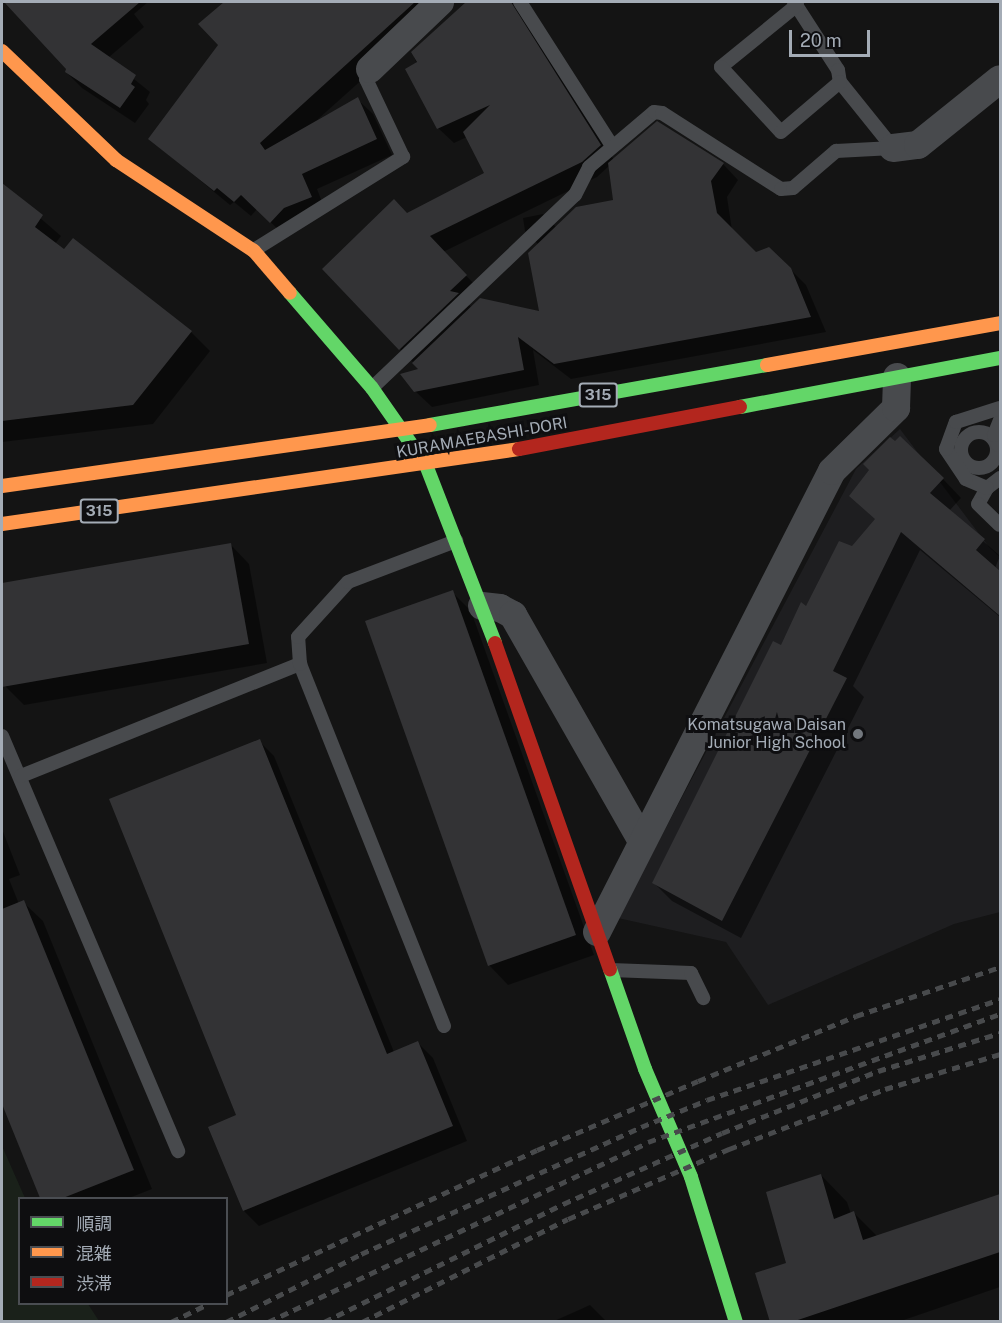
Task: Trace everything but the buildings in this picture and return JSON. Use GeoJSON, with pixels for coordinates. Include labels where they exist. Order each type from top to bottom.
{"type":"FeatureCollection","features":[{"type":"Feature","properties":{"kind":"main road"},"geometry":{"type":"LineString","coordinates":[[2,51],[116,160],[254,250],[372,388],[426,465],[458,540],[482,606],[645,1069],[691,1177],[736,1322]]}},
{"type":"Feature","properties":{"kind":"main road","name":"KURAMAEBASHI-DORI"},"geometry":{"type":"LineString","coordinates":[[2,486],[195,462],[402,430],[1000,323]]}},
{"type":"Feature","properties":{"kind":"main road","name":"KURAMAEBASHI-DORI"},"geometry":{"type":"LineString","coordinates":[[2,524],[426,465],[1000,358]]}},
{"type":"Feature","properties":{"kind":"street"},"geometry":{"type":"LineString","coordinates":[[370,69],[440,2]]}},
{"type":"Feature","properties":{"kind":"street"},"geometry":{"type":"LineString","coordinates":[[893,148],[918,146],[1000,79]]}},
{"type":"Feature","properties":{"kind":"street"},"geometry":{"type":"LineString","coordinates":[[597,932],[832,471],[896,408],[897,377]]}},
{"type":"Feature","properties":{"kind":"street"},"geometry":{"type":"LineString","coordinates":[[482,606],[500,608],[513,615],[642,841]]}},
{"type":"Feature","properties":{"kind":"lane"},"geometry":{"type":"LineString","coordinates":[[520,2],[612,146]]}},
{"type":"Feature","properties":{"kind":"lane"},"geometry":{"type":"LineString","coordinates":[[840,82],[781,132],[721,67],[796,3],[838,70],[840,82],[893,148]]}},
{"type":"Feature","properties":{"kind":"lane"},"geometry":{"type":"LineString","coordinates":[[254,250],[404,157],[366,79],[370,69]]}},
{"type":"Feature","properties":{"kind":"lane"},"geometry":{"type":"LineString","coordinates":[[372,388],[575,195],[589,167],[654,112],[662,113],[780,189],[793,188],[836,151],[893,148]]}},
{"type":"Feature","properties":{"kind":"lane"},"geometry":{"type":"LineString","coordinates":[[987,488],[966,479],[946,449],[956,422],[965,417],[1000,408]]}},
{"type":"Feature","properties":{"kind":"lane"},"geometry":{"type":"LineString","coordinates":[[965,417],[970,434],[961,451],[972,467],[989,466],[997,455],[995,428],[1000,420]]}},
{"type":"Feature","properties":{"kind":"lane"},"geometry":{"type":"LineString","coordinates":[[970,434],[985,432],[998,445]]}},
{"type":"Feature","properties":{"kind":"lane"},"geometry":{"type":"LineString","coordinates":[[1000,478],[987,488],[978,504],[1000,525]]}},
{"type":"Feature","properties":{"kind":"lane"},"geometry":{"type":"LineString","coordinates":[[444,1026],[300,664],[298,637],[348,582],[458,540]]}},
{"type":"Feature","properties":{"kind":"lane"},"geometry":{"type":"LineString","coordinates":[[21,776],[300,664]]}},
{"type":"Feature","properties":{"kind":"lane"},"geometry":{"type":"LineString","coordinates":[[2,736],[21,776],[178,1151]]}},
{"type":"Feature","properties":{"kind":"lane"},"geometry":{"type":"LineString","coordinates":[[611,970],[691,973],[703,998]]}},
{"type":"Feature","properties":{"kind":"shaded area","name":"Komatsugawa Daisan Junior High School"},"geometry":{"type":"Polygon","coordinates":[[[900,429],[989,547],[1000,557],[1000,912],[954,924],[768,1005],[726,942],[618,918],[856,469],[900,429]]]}},
{"type":"Feature","properties":{"kind":"shaded area"},"geometry":{"type":"Polygon","coordinates":[[[2,1146],[25,1197],[18,1197],[18,1305],[89,1305],[99,1321],[2,1321],[2,1146]]]}},
{"type":"Feature","properties":{"kind":"railway"},"geometry":{"type":"LineString","coordinates":[[228,1294],[537,1150],[698,1081],[856,1016],[1000,967]]}},
{"type":"Feature","properties":{"kind":"railway"},"geometry":{"type":"LineString","coordinates":[[226,1322],[361,1254],[641,1127],[707,1100],[1000,999]]}},
{"type":"Feature","properties":{"kind":"railway"},"geometry":{"type":"LineString","coordinates":[[268,1322],[648,1142],[1000,1014]]}},
{"type":"Feature","properties":{"kind":"railway"},"geometry":{"type":"LineString","coordinates":[[324,1322],[563,1204],[722,1133],[878,1071],[1000,1033]]}},
{"type":"Feature","properties":{"kind":"railway"},"geometry":{"type":"LineString","coordinates":[[362,1322],[568,1219],[729,1149],[885,1089],[1000,1054]]}},
{"type":"Feature","properties":{"kind":"railway"},"geometry":{"type":"LineString","coordinates":[[171,1322],[206,1305]]}},
{"type":"Feature","properties":{"kind":"traffic: fast"},"geometry":{"type":"LineString","coordinates":[[290,293],[372,388],[426,465],[495,643]]}},
{"type":"Feature","properties":{"kind":"traffic: fast"},"geometry":{"type":"LineString","coordinates":[[740,407],[1000,358]]}},
{"type":"Feature","properties":{"kind":"traffic: fast"},"geometry":{"type":"LineString","coordinates":[[430,425],[767,365]]}},
{"type":"Feature","properties":{"kind":"traffic: fast"},"geometry":{"type":"LineString","coordinates":[[610,969],[645,1069],[691,1177],[736,1322]]}},
{"type":"Feature","properties":{"kind":"traffic: slow"},"geometry":{"type":"LineString","coordinates":[[2,51],[116,160],[254,251],[290,293]]}},
{"type":"Feature","properties":{"kind":"traffic: slow"},"geometry":{"type":"LineString","coordinates":[[767,365],[1000,323]]}},
{"type":"Feature","properties":{"kind":"traffic: slow"},"geometry":{"type":"LineString","coordinates":[[2,486],[430,425]]}},
{"type":"Feature","properties":{"kind":"traffic: slow"},"geometry":{"type":"LineString","coordinates":[[2,524],[519,449]]}},
{"type":"Feature","properties":{"kind":"traffic: jam"},"geometry":{"type":"LineString","coordinates":[[519,449],[740,407]]}},
{"type":"Feature","properties":{"kind":"traffic: jam"},"geometry":{"type":"LineString","coordinates":[[495,643],[610,969]]}},
{"type":"Feature","properties":{"kind":"place","name":"Komatsugawa Daisan Junior High School"},"geometry":{"type":"Point","coordinates":[858,734]}}]}
